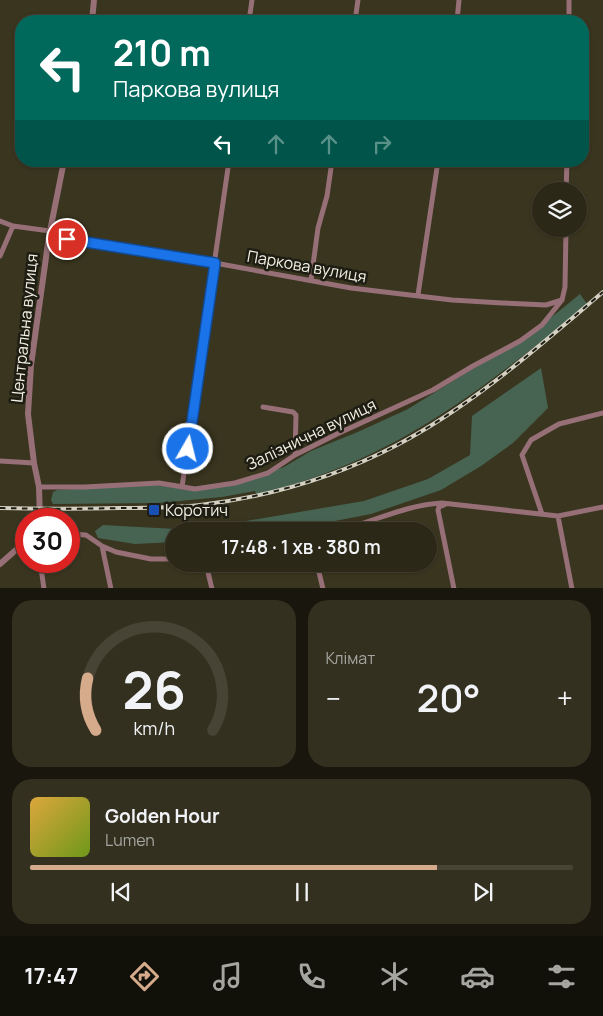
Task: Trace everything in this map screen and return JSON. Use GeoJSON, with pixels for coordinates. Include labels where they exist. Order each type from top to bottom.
{"type":"FeatureCollection","features":[{"type":"Feature","properties":{"kind":"street"},"geometry":{"type":"LineString","coordinates":[[93,15],[94,0]]}},
{"type":"Feature","properties":{"kind":"street"},"geometry":{"type":"LineString","coordinates":[[250,15],[252,0]]}},
{"type":"Feature","properties":{"kind":"street"},"geometry":{"type":"LineString","coordinates":[[356,15],[358,0]]}},
{"type":"Feature","properties":{"kind":"street"},"geometry":{"type":"LineString","coordinates":[[458,15],[459,0]]}},
{"type":"Feature","properties":{"kind":"street"},"geometry":{"type":"LineString","coordinates":[[569,0],[569,15]]}},
{"type":"Feature","properties":{"kind":"street","name":"Центральна вулиця"},"geometry":{"type":"LineString","coordinates":[[40,508],[28,414],[31,365],[49,234],[63,167]]}},
{"type":"Feature","properties":{"kind":"street"},"geometry":{"type":"LineString","coordinates":[[182,487],[228,167]]}},
{"type":"Feature","properties":{"kind":"street"},"geometry":{"type":"LineString","coordinates":[[311,280],[318,228],[327,196],[331,167]]}},
{"type":"Feature","properties":{"kind":"street"},"geometry":{"type":"LineString","coordinates":[[418,295],[437,167]]}},
{"type":"Feature","properties":{"kind":"street"},"geometry":{"type":"LineString","coordinates":[[566,182],[567,167]]}},
{"type":"Feature","properties":{"kind":"street","name":"Паркова вулиця"},"geometry":{"type":"LineString","coordinates":[[0,221],[49,234],[351,288],[452,300],[546,305],[562,300]]}},
{"type":"Feature","properties":{"kind":"street"},"geometry":{"type":"LineString","coordinates":[[0,256],[13,226]]}},
{"type":"Feature","properties":{"kind":"street"},"geometry":{"type":"LineString","coordinates":[[562,300],[565,287],[566,237]]}},
{"type":"Feature","properties":{"kind":"street","name":"Залізнична вулиця"},"geometry":{"type":"LineString","coordinates":[[38,486],[85,487],[159,483],[202,488],[250,480],[268,473],[295,455],[337,434],[433,390],[520,341],[542,326],[562,300]]}},
{"type":"Feature","properties":{"kind":"street"},"geometry":{"type":"LineString","coordinates":[[263,407],[293,412],[296,415],[295,455]]}},
{"type":"Feature","properties":{"kind":"street"},"geometry":{"type":"LineString","coordinates":[[542,514],[522,455],[532,440],[559,424],[603,413]]}},
{"type":"Feature","properties":{"kind":"street"},"geometry":{"type":"LineString","coordinates":[[0,461],[34,463]]}},
{"type":"Feature","properties":{"kind":"street"},"geometry":{"type":"LineString","coordinates":[[364,522],[411,507],[428,504],[446,504],[558,516],[603,507]]}},
{"type":"Feature","properties":{"kind":"street"},"geometry":{"type":"LineString","coordinates":[[446,504],[439,507],[438,510],[454,588]]}},
{"type":"Feature","properties":{"kind":"street"},"geometry":{"type":"LineString","coordinates":[[558,516],[572,588]]}},
{"type":"Feature","properties":{"kind":"street"},"geometry":{"type":"LineString","coordinates":[[80,535],[86,535],[102,546],[116,552],[151,559],[165,559]]}},
{"type":"Feature","properties":{"kind":"street"},"geometry":{"type":"LineString","coordinates":[[102,546],[111,588]]}},
{"type":"Feature","properties":{"kind":"street"},"geometry":{"type":"LineString","coordinates":[[0,564],[15,551]]}},
{"type":"Feature","properties":{"kind":"street"},"geometry":{"type":"LineString","coordinates":[[208,572],[212,588]]}},
{"type":"Feature","properties":{"kind":"street"},"geometry":{"type":"LineString","coordinates":[[319,572],[323,588]]}},
{"type":"Feature","properties":{"kind":"street"},"geometry":{"type":"LineString","coordinates":[[42,573],[44,588]]}},
{"type":"Feature","properties":{"kind":"green space"},"geometry":{"type":"Polygon","coordinates":[[[580,294],[587,304],[524,355],[460,402],[427,424],[392,443],[356,461],[318,476],[256,495],[255,491],[222,497],[158,503],[53,504],[51,500],[53,492],[57,490],[157,485],[186,488],[250,479],[284,467],[311,451],[408,409],[537,329],[580,294]]]}},
{"type":"Feature","properties":{"kind":"green space"},"geometry":{"type":"Polygon","coordinates":[[[541,368],[548,408],[513,443],[481,466],[441,490],[371,514],[330,522],[240,522],[364,501],[428,479],[470,455],[472,416],[541,368]]]}},
{"type":"Feature","properties":{"kind":"green space"},"geometry":{"type":"Polygon","coordinates":[[[103,525],[165,528],[165,542],[135,544],[98,538],[95,531],[103,525]]]}},
{"type":"Feature","properties":{"kind":"railway"},"geometry":{"type":"LineString","coordinates":[[0,508],[90,509],[190,506],[251,497],[326,476],[397,445],[452,412],[504,374],[603,292]]}},
{"type":"Feature","properties":{"kind":"place","name":"Коротич"},"geometry":{"type":"Point","coordinates":[154,510]}},
{"type":"Feature","properties":{"kind":"route"},"geometry":{"type":"LineString","coordinates":[[67,239],[215,263],[188,449]]}}]}
